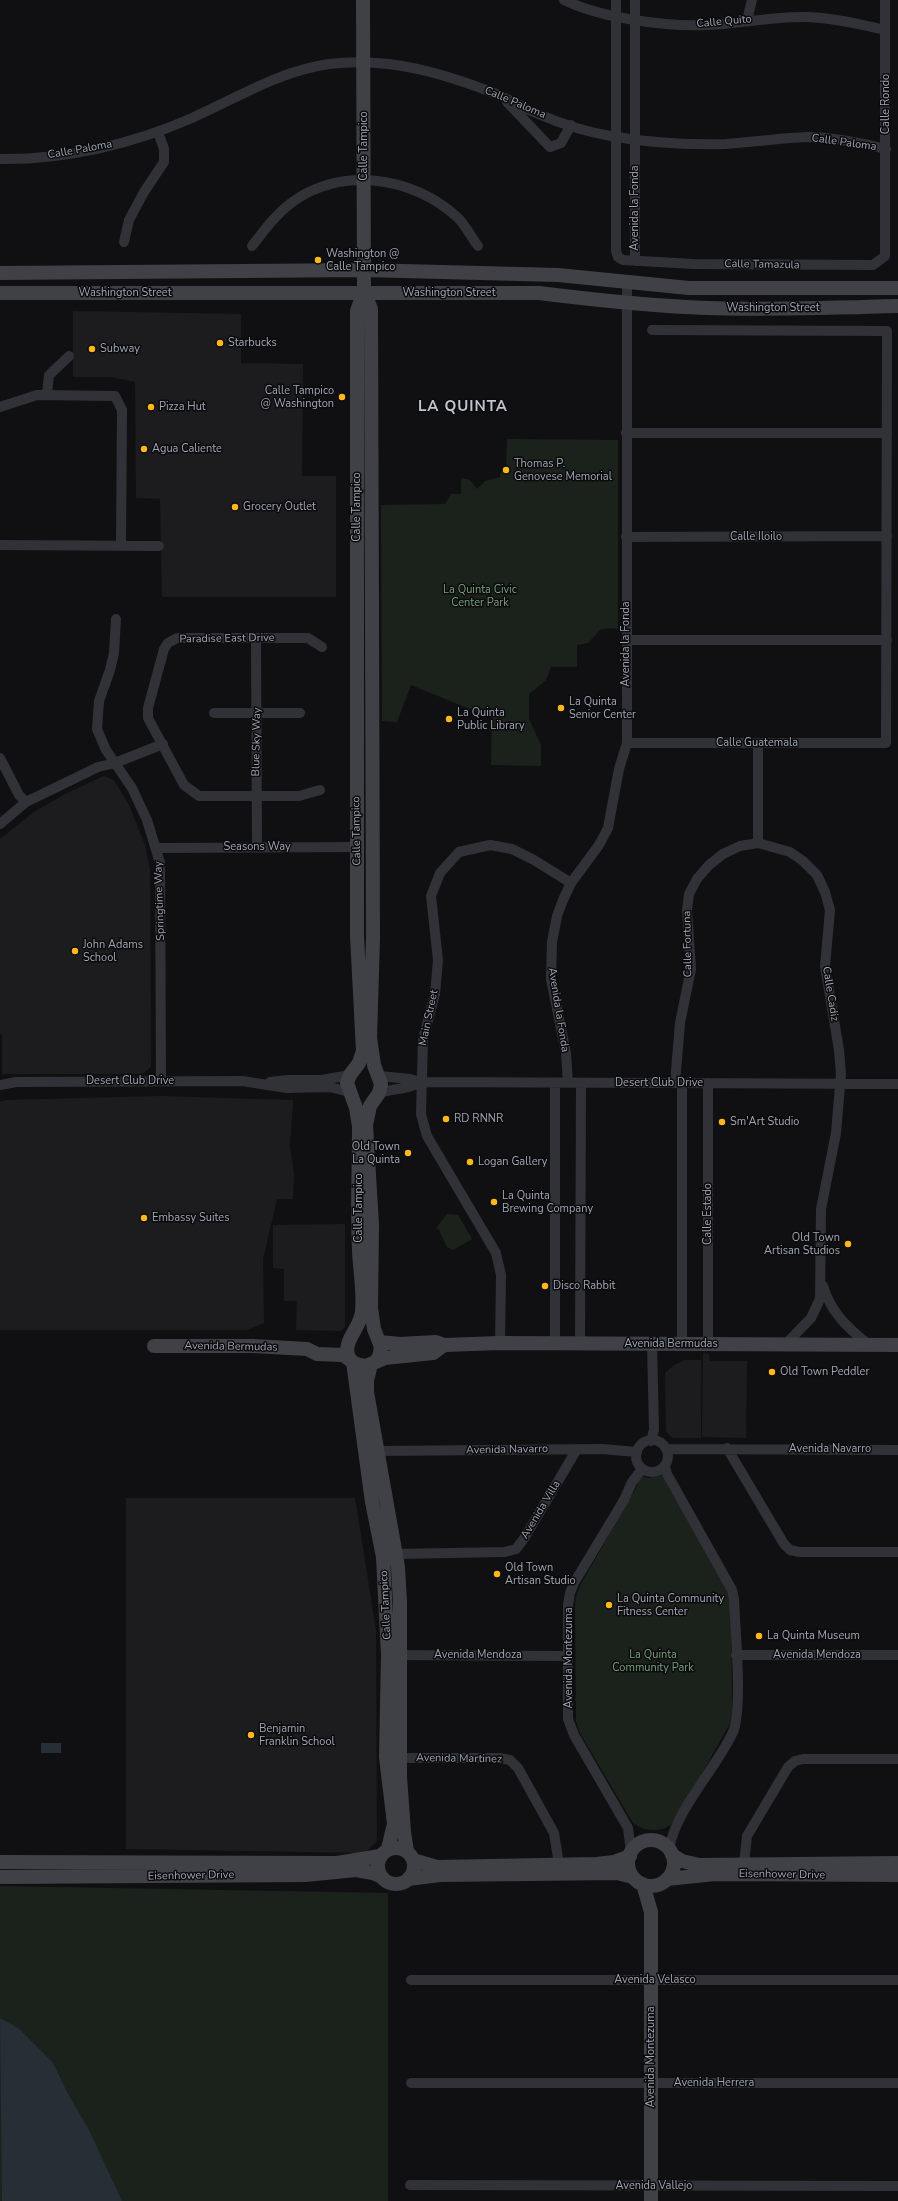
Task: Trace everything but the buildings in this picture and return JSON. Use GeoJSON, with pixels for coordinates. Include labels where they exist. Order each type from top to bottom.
{"type":"FeatureCollection","features":[{"type":"Feature","properties":{"kind":"street","name":"Calle Tampico"},"geometry":{"type":"LineString","coordinates":[[363,0],[364,292],[357,311],[357,936],[363,1050],[359,1063],[351,1073],[347,1083],[356,1108],[359,1126],[359,1250],[362,1312],[358,1328],[350,1338],[347,1348],[352,1361],[372,1502],[383,1557],[394,1655],[402,1812],[410,1856]]}},
{"type":"Feature","properties":{"kind":"street","name":"Calle Quito"},"geometry":{"type":"LineString","coordinates":[[564,0],[616,16],[678,25],[708,25],[747,20],[806,17],[845,20],[885,30]]}},
{"type":"Feature","properties":{"kind":"street","name":"Avenida la Fonda"},"geometry":{"type":"LineString","coordinates":[[616,0],[616,251],[618,257],[623,260],[635,261],[635,0]]}},
{"type":"Feature","properties":{"kind":"street"},"geometry":{"type":"LineString","coordinates":[[747,20],[752,0]]}},
{"type":"Feature","properties":{"kind":"street","name":"Calle Rondo"},"geometry":{"type":"LineString","coordinates":[[885,0],[885,256]]}},
{"type":"Feature","properties":{"kind":"street","name":"Calle Paloma"},"geometry":{"type":"LineString","coordinates":[[0,159],[27,159],[60,155],[114,145],[158,132],[230,101],[275,78],[329,64],[364,62],[398,64],[440,74],[501,96],[536,113],[571,125],[635,140],[682,145],[810,137],[852,142],[886,149]]}},
{"type":"Feature","properties":{"kind":"street"},"geometry":{"type":"LineString","coordinates":[[501,96],[550,147],[561,143],[571,125]]}},
{"type":"Feature","properties":{"kind":"street"},"geometry":{"type":"LineString","coordinates":[[124,242],[129,220],[144,192],[164,162],[164,149],[158,132]]}},
{"type":"Feature","properties":{"kind":"street"},"geometry":{"type":"LineString","coordinates":[[252,246],[271,221],[291,203],[323,186],[364,181],[386,182],[407,186],[432,198],[457,217],[478,246]]}},
{"type":"Feature","properties":{"kind":"street","name":"Calle Tamazula"},"geometry":{"type":"LineString","coordinates":[[635,261],[693,264],[873,265],[885,256]]}},
{"type":"Feature","properties":{"kind":"street","name":"Washington Street"},"geometry":{"type":"LineString","coordinates":[[0,273],[364,270],[558,275],[689,288],[898,288]]}},
{"type":"Feature","properties":{"kind":"street","name":"Avenida la Fonda"},"geometry":{"type":"LineString","coordinates":[[568,1083],[566,1053],[551,979],[550,959],[557,916],[571,883],[599,844],[608,828],[619,769],[627,743],[627,283]]}},
{"type":"Feature","properties":{"kind":"street","name":"Calle Tampico"},"geometry":{"type":"LineString","coordinates":[[364,292],[371,309],[374,938],[370,1038],[374,1065],[381,1084],[378,1094],[370,1106],[366,1125],[372,1225],[371,1308],[380,1352],[367,1381],[367,1392],[396,1554],[400,1602],[394,1655],[386,1757],[394,1824],[384,1852]]}},
{"type":"Feature","properties":{"kind":"street","name":"Washington Street"},"geometry":{"type":"LineString","coordinates":[[0,293],[539,293],[626,304],[766,309],[898,306]]}},
{"type":"Feature","properties":{"kind":"street"},"geometry":{"type":"LineString","coordinates":[[626,640],[887,640],[887,331],[652,330]]}},
{"type":"Feature","properties":{"kind":"street"},"geometry":{"type":"LineString","coordinates":[[47,394],[49,375],[69,356]]}},
{"type":"Feature","properties":{"kind":"street"},"geometry":{"type":"LineString","coordinates":[[0,407],[29,397],[47,394],[115,396],[122,410],[121,546]]}},
{"type":"Feature","properties":{"kind":"street"},"geometry":{"type":"LineString","coordinates":[[626,434],[887,433]]}},
{"type":"Feature","properties":{"kind":"street","name":"Calle Iloilo"},"geometry":{"type":"LineString","coordinates":[[626,537],[887,536]]}},
{"type":"Feature","properties":{"kind":"street"},"geometry":{"type":"LineString","coordinates":[[0,545],[159,546]]}},
{"type":"Feature","properties":{"kind":"street","name":"Springtime Way"},"geometry":{"type":"LineString","coordinates":[[116,619],[110,670],[99,702],[97,721],[100,738],[132,788],[147,820],[160,863],[162,1081]]}},
{"type":"Feature","properties":{"kind":"street","name":"Paradise East Drive"},"geometry":{"type":"LineString","coordinates":[[320,790],[299,796],[199,796],[184,785],[164,744],[151,726],[148,708],[160,660],[168,643],[178,638],[308,638],[322,647]]}},
{"type":"Feature","properties":{"kind":"street","name":"Blue Sky Way"},"geometry":{"type":"LineString","coordinates":[[256,638],[258,712],[256,797],[257,846]]}},
{"type":"Feature","properties":{"kind":"street","name":"Calle Guatemala"},"geometry":{"type":"LineString","coordinates":[[627,743],[886,743],[887,640]]}},
{"type":"Feature","properties":{"kind":"street"},"geometry":{"type":"LineString","coordinates":[[214,713],[300,713]]}},
{"type":"Feature","properties":{"kind":"street"},"geometry":{"type":"LineString","coordinates":[[758,742],[758,843]]}},
{"type":"Feature","properties":{"kind":"street"},"geometry":{"type":"LineString","coordinates":[[0,824],[26,802],[98,767],[115,763],[164,744]]}},
{"type":"Feature","properties":{"kind":"street"},"geometry":{"type":"LineString","coordinates":[[0,758],[19,795],[26,802]]}},
{"type":"Feature","properties":{"kind":"street","name":"Calle Fortuna"},"geometry":{"type":"LineString","coordinates":[[679,1083],[680,1023],[691,969],[687,910],[689,894],[697,879],[709,865],[723,854],[740,846],[758,843]]}},
{"type":"Feature","properties":{"kind":"street","name":"Calle Cadiz"},"geometry":{"type":"LineString","coordinates":[[758,843],[790,852],[803,861],[817,875],[825,892],[830,910],[825,966],[839,1050],[839,1083],[836,1133],[820,1216],[822,1283],[826,1297],[837,1316],[869,1345]]}},
{"type":"Feature","properties":{"kind":"street","name":"Main Street"},"geometry":{"type":"LineString","coordinates":[[500,1343],[500,1263],[496,1253],[427,1136],[421,1114],[423,1039],[435,994],[438,960],[431,896],[440,873],[459,852],[490,845],[512,850],[528,857],[571,883]]}},
{"type":"Feature","properties":{"kind":"street","name":"Seasons Way"},"geometry":{"type":"LineString","coordinates":[[156,848],[257,846],[358,847]]}},
{"type":"Feature","properties":{"kind":"street"},"geometry":{"type":"LineString","coordinates":[[358,847],[365,852],[367,903],[374,938]]}},
{"type":"Feature","properties":{"kind":"street","name":"Desert Club Drive"},"geometry":{"type":"LineString","coordinates":[[260,1084],[288,1080],[322,1080],[351,1073],[366,1067],[378,1074],[421,1082],[898,1084]]}},
{"type":"Feature","properties":{"kind":"street","name":"Desert Club Drive"},"geometry":{"type":"LineString","coordinates":[[0,1084],[16,1082],[242,1081],[287,1088],[330,1087],[350,1094],[363,1102],[373,1099],[378,1094],[388,1090],[412,1088],[421,1082]]}},
{"type":"Feature","properties":{"kind":"street"},"geometry":{"type":"LineString","coordinates":[[555,1083],[556,1344]]}},
{"type":"Feature","properties":{"kind":"street"},"geometry":{"type":"LineString","coordinates":[[580,1344],[581,1083]]}},
{"type":"Feature","properties":{"kind":"street"},"geometry":{"type":"LineString","coordinates":[[679,1083],[682,1345]]}},
{"type":"Feature","properties":{"kind":"street","name":"Calle Estado"},"geometry":{"type":"LineString","coordinates":[[708,1083],[708,1345]]}},
{"type":"Feature","properties":{"kind":"street","name":"Calle Cadiz"},"geometry":{"type":"LineString","coordinates":[[786,1345],[806,1325],[816,1310],[822,1283]]}},
{"type":"Feature","properties":{"kind":"street","name":"Avenida Bermudas"},"geometry":{"type":"LineString","coordinates":[[307,1349],[316,1345],[338,1344],[362,1332],[373,1334],[378,1340],[400,1344],[436,1342],[444,1345],[500,1343],[898,1345]]}},
{"type":"Feature","properties":{"kind":"street"},"geometry":{"type":"LineString","coordinates":[[651,1441],[654,1430],[652,1344]]}},
{"type":"Feature","properties":{"kind":"street","name":"Avenida Bermudas"},"geometry":{"type":"LineString","coordinates":[[154,1346],[253,1346],[307,1349],[317,1354],[343,1355],[361,1366],[374,1363],[384,1358],[433,1352],[444,1345]]}},
{"type":"Feature","properties":{"kind":"street"},"geometry":{"type":"LineString","coordinates":[[651,1441],[657,1441],[666,1449],[668,1455],[664,1466],[654,1472],[642,1469],[638,1464],[637,1452],[640,1446],[651,1441]]}},
{"type":"Feature","properties":{"kind":"street"},"geometry":{"type":"LineString","coordinates":[[727,1448],[784,1544],[790,1550],[799,1552],[898,1552]]}},
{"type":"Feature","properties":{"kind":"street","name":"Avenida Navarro"},"geometry":{"type":"LineString","coordinates":[[666,1449],[727,1448],[898,1450]]}},
{"type":"Feature","properties":{"kind":"street","name":"Avenida Navarro"},"geometry":{"type":"LineString","coordinates":[[377,1451],[577,1449],[637,1452]]}},
{"type":"Feature","properties":{"kind":"street","name":"Avenida Villa"},"geometry":{"type":"LineString","coordinates":[[396,1554],[505,1552],[516,1549],[525,1537],[577,1449]]}},
{"type":"Feature","properties":{"kind":"street"},"geometry":{"type":"LineString","coordinates":[[664,1466],[667,1474],[732,1590],[734,1599],[737,1708],[733,1732],[682,1817],[673,1835],[671,1852],[673,1868],[664,1881]]}},
{"type":"Feature","properties":{"kind":"street","name":"Avenida Montezuma"},"geometry":{"type":"LineString","coordinates":[[630,1854],[628,1828],[574,1735],[570,1724],[568,1604],[574,1583],[624,1500],[632,1482],[642,1469]]}},
{"type":"Feature","properties":{"kind":"street","name":"Avenida Mendoza"},"geometry":{"type":"LineString","coordinates":[[394,1655],[568,1656]]}},
{"type":"Feature","properties":{"kind":"street","name":"Avenida Mendoza"},"geometry":{"type":"LineString","coordinates":[[736,1655],[898,1655]]}},
{"type":"Feature","properties":{"kind":"street","name":"Avenida Martinez"},"geometry":{"type":"LineString","coordinates":[[400,1758],[499,1758],[510,1760],[518,1768],[554,1833],[560,1870]]}},
{"type":"Feature","properties":{"kind":"street"},"geometry":{"type":"LineString","coordinates":[[744,1864],[747,1836],[788,1767],[795,1761],[804,1758],[898,1759]]}},
{"type":"Feature","properties":{"kind":"street","name":"Eisenhower Drive"},"geometry":{"type":"LineString","coordinates":[[0,1877],[306,1875],[356,1870],[374,1872],[388,1883],[394,1884],[408,1879],[440,1875],[560,1870],[606,1863],[630,1854],[635,1847],[646,1841],[659,1842],[671,1852],[693,1864],[898,1863]]}},
{"type":"Feature","properties":{"kind":"street","name":"Eisenhower Drive"},"geometry":{"type":"LineString","coordinates":[[0,1862],[337,1863],[384,1852],[398,1847],[410,1856],[437,1867],[617,1873],[656,1885],[664,1881],[715,1874],[898,1875]]}},
{"type":"Feature","properties":{"kind":"street"},"geometry":{"type":"LineString","coordinates":[[380,1876],[377,1866],[384,1852]]}},
{"type":"Feature","properties":{"kind":"street"},"geometry":{"type":"LineString","coordinates":[[630,1854],[628,1864],[638,1880]]}},
{"type":"Feature","properties":{"kind":"street"},"geometry":{"type":"LineString","coordinates":[[408,1879],[414,1870],[410,1856]]}},
{"type":"Feature","properties":{"kind":"street"},"geometry":{"type":"LineString","coordinates":[[0,1873],[7,1870],[46,1869],[51,1862]]}},
{"type":"Feature","properties":{"kind":"street"},"geometry":{"type":"LineString","coordinates":[[246,1875],[262,1868],[265,1862]]}},
{"type":"Feature","properties":{"kind":"street","name":"Avenida Montezuma"},"geometry":{"type":"LineString","coordinates":[[638,1880],[651,1912]]}},
{"type":"Feature","properties":{"kind":"street","name":"Avenida Montezuma"},"geometry":{"type":"LineString","coordinates":[[651,2201],[651,1912],[657,1891],[664,1881]]}},
{"type":"Feature","properties":{"kind":"street","name":"Avenida Velasco"},"geometry":{"type":"LineString","coordinates":[[412,1980],[898,1980]]}},
{"type":"Feature","properties":{"kind":"street","name":"Avenida Herrera"},"geometry":{"type":"LineString","coordinates":[[411,2083],[898,2083]]}},
{"type":"Feature","properties":{"kind":"street","name":"Avenida Vallejo"},"geometry":{"type":"LineString","coordinates":[[410,2186],[898,2186]]}},
{"type":"Feature","properties":{"kind":"shaded area"},"geometry":{"type":"Polygon","coordinates":[[[73,311],[241,314],[241,363],[303,364],[302,476],[336,476],[336,597],[162,597],[160,499],[136,498],[135,382],[111,377],[73,377],[73,311]]]}},
{"type":"Feature","properties":{"kind":"shaded area","name":"John Adams School"},"geometry":{"type":"Polygon","coordinates":[[[104,776],[114,780],[129,805],[145,845],[150,870],[151,1067],[142,1074],[2,1074],[2,1035],[0,1033],[0,839],[34,812],[65,794],[104,776]]]}},
{"type":"Feature","properties":{"kind":"shaded area"},"geometry":{"type":"Polygon","coordinates":[[[161,1096],[293,1100],[290,1146],[294,1175],[293,1199],[277,1199],[263,1259],[264,1323],[247,1330],[0,1330],[0,1102],[6,1100],[161,1096]]]}},
{"type":"Feature","properties":{"kind":"shaded area"},"geometry":{"type":"Polygon","coordinates":[[[345,1224],[345,1327],[341,1331],[296,1330],[297,1301],[284,1301],[284,1269],[273,1268],[273,1225],[345,1224]]]}},
{"type":"Feature","properties":{"kind":"shaded area"},"geometry":{"type":"Polygon","coordinates":[[[703,1353],[709,1354],[710,1361],[747,1361],[746,1438],[702,1437],[703,1353]]]}},
{"type":"Feature","properties":{"kind":"shaded area"},"geometry":{"type":"Polygon","coordinates":[[[685,1360],[701,1360],[701,1438],[673,1438],[666,1432],[665,1373],[674,1365],[685,1360]]]}},
{"type":"Feature","properties":{"kind":"shaded area","name":"Benjamin Franklin School"},"geometry":{"type":"Polygon","coordinates":[[[126,1498],[355,1498],[376,1630],[377,1841],[365,1853],[126,1849],[126,1498]]]}},
{"type":"Feature","properties":{"kind":"shaded area"},"geometry":{"type":"Polygon","coordinates":[[[41,1743],[61,1743],[61,1753],[41,1753],[41,1743]]]}},
{"type":"Feature","properties":{"kind":"shaded area"},"geometry":{"type":"Polygon","coordinates":[[[0,2018],[18,2028],[53,2063],[67,2092],[89,2130],[122,2201],[2,2201],[0,2018]]]}},
{"type":"Feature","properties":{"kind":"green space","name":"La Quinta Civic Center Park"},"geometry":{"type":"Polygon","coordinates":[[[507,439],[618,440],[618,628],[601,629],[588,643],[577,645],[577,667],[551,667],[546,680],[529,694],[529,719],[541,745],[541,766],[491,765],[492,718],[411,685],[397,722],[382,721],[381,505],[445,504],[451,494],[461,494],[461,478],[470,480],[477,489],[485,481],[500,477],[501,471],[506,470],[507,439]]]}},
{"type":"Feature","properties":{"kind":"green space"},"geometry":{"type":"Polygon","coordinates":[[[447,1214],[458,1215],[472,1239],[453,1250],[447,1247],[439,1230],[436,1228],[447,1214]]]}},
{"type":"Feature","properties":{"kind":"green space","name":"La Quinta Community Park"},"geometry":{"type":"Polygon","coordinates":[[[662,1475],[730,1596],[732,1713],[730,1723],[676,1821],[660,1830],[650,1830],[644,1829],[633,1823],[580,1733],[576,1721],[575,1604],[577,1593],[582,1582],[636,1488],[640,1476],[649,1478],[662,1475]]]}},
{"type":"Feature","properties":{"kind":"green space"},"geometry":{"type":"Polygon","coordinates":[[[0,1886],[388,1893],[388,2201],[0,2201],[0,1886]]]}},
{"type":"Feature","properties":{"kind":"place","name":"Washington @ Calle Tampico"},"geometry":{"type":"Point","coordinates":[318,260]}},
{"type":"Feature","properties":{"kind":"place","name":"Starbucks"},"geometry":{"type":"Point","coordinates":[220,343]}},
{"type":"Feature","properties":{"kind":"place","name":"Subway"},"geometry":{"type":"Point","coordinates":[92,349]}},
{"type":"Feature","properties":{"kind":"place","name":"Calle Tampico @ Washington"},"geometry":{"type":"Point","coordinates":[342,397]}},
{"type":"Feature","properties":{"kind":"place","name":"Pizza Hut"},"geometry":{"type":"Point","coordinates":[151,407]}},
{"type":"Feature","properties":{"kind":"place","name":"Agua Caliente"},"geometry":{"type":"Point","coordinates":[144,449]}},
{"type":"Feature","properties":{"kind":"place","name":"Thomas P. Genovese Memorial"},"geometry":{"type":"Point","coordinates":[506,470]}},
{"type":"Feature","properties":{"kind":"place","name":"Grocery Outlet"},"geometry":{"type":"Point","coordinates":[235,507]}},
{"type":"Feature","properties":{"kind":"place","name":"La Quinta Senior Center"},"geometry":{"type":"Point","coordinates":[561,708]}},
{"type":"Feature","properties":{"kind":"place","name":"La Quinta Public Library"},"geometry":{"type":"Point","coordinates":[449,719]}},
{"type":"Feature","properties":{"kind":"place","name":"John Adams School"},"geometry":{"type":"Point","coordinates":[75,951]}},
{"type":"Feature","properties":{"kind":"place","name":"RD RNNR"},"geometry":{"type":"Point","coordinates":[446,1119]}},
{"type":"Feature","properties":{"kind":"place","name":"Sm'Art Studio"},"geometry":{"type":"Point","coordinates":[722,1122]}},
{"type":"Feature","properties":{"kind":"place","name":"Old Town La Quinta"},"geometry":{"type":"Point","coordinates":[408,1153]}},
{"type":"Feature","properties":{"kind":"place","name":"Logan Gallery"},"geometry":{"type":"Point","coordinates":[470,1162]}},
{"type":"Feature","properties":{"kind":"place","name":"La Quinta Brewing Company"},"geometry":{"type":"Point","coordinates":[494,1202]}},
{"type":"Feature","properties":{"kind":"place","name":"Embassy Suites"},"geometry":{"type":"Point","coordinates":[144,1218]}},
{"type":"Feature","properties":{"kind":"place","name":"Old Town Artisan Studios"},"geometry":{"type":"Point","coordinates":[848,1244]}},
{"type":"Feature","properties":{"kind":"place","name":"Disco Rabbit"},"geometry":{"type":"Point","coordinates":[545,1286]}},
{"type":"Feature","properties":{"kind":"place","name":"Old Town Peddler"},"geometry":{"type":"Point","coordinates":[772,1372]}},
{"type":"Feature","properties":{"kind":"place","name":"Old Town Artisan Studio"},"geometry":{"type":"Point","coordinates":[497,1574]}},
{"type":"Feature","properties":{"kind":"place","name":"La Quinta Community Fitness Center"},"geometry":{"type":"Point","coordinates":[609,1605]}},
{"type":"Feature","properties":{"kind":"place","name":"La Quinta Museum"},"geometry":{"type":"Point","coordinates":[759,1636]}},
{"type":"Feature","properties":{"kind":"place","name":"Benjamin Franklin School"},"geometry":{"type":"Point","coordinates":[251,1735]}},
{"type":"Feature","properties":{"kind":"district","name":"LA QUINTA"},"geometry":{"type":"Point","coordinates":[463,407]}}]}
